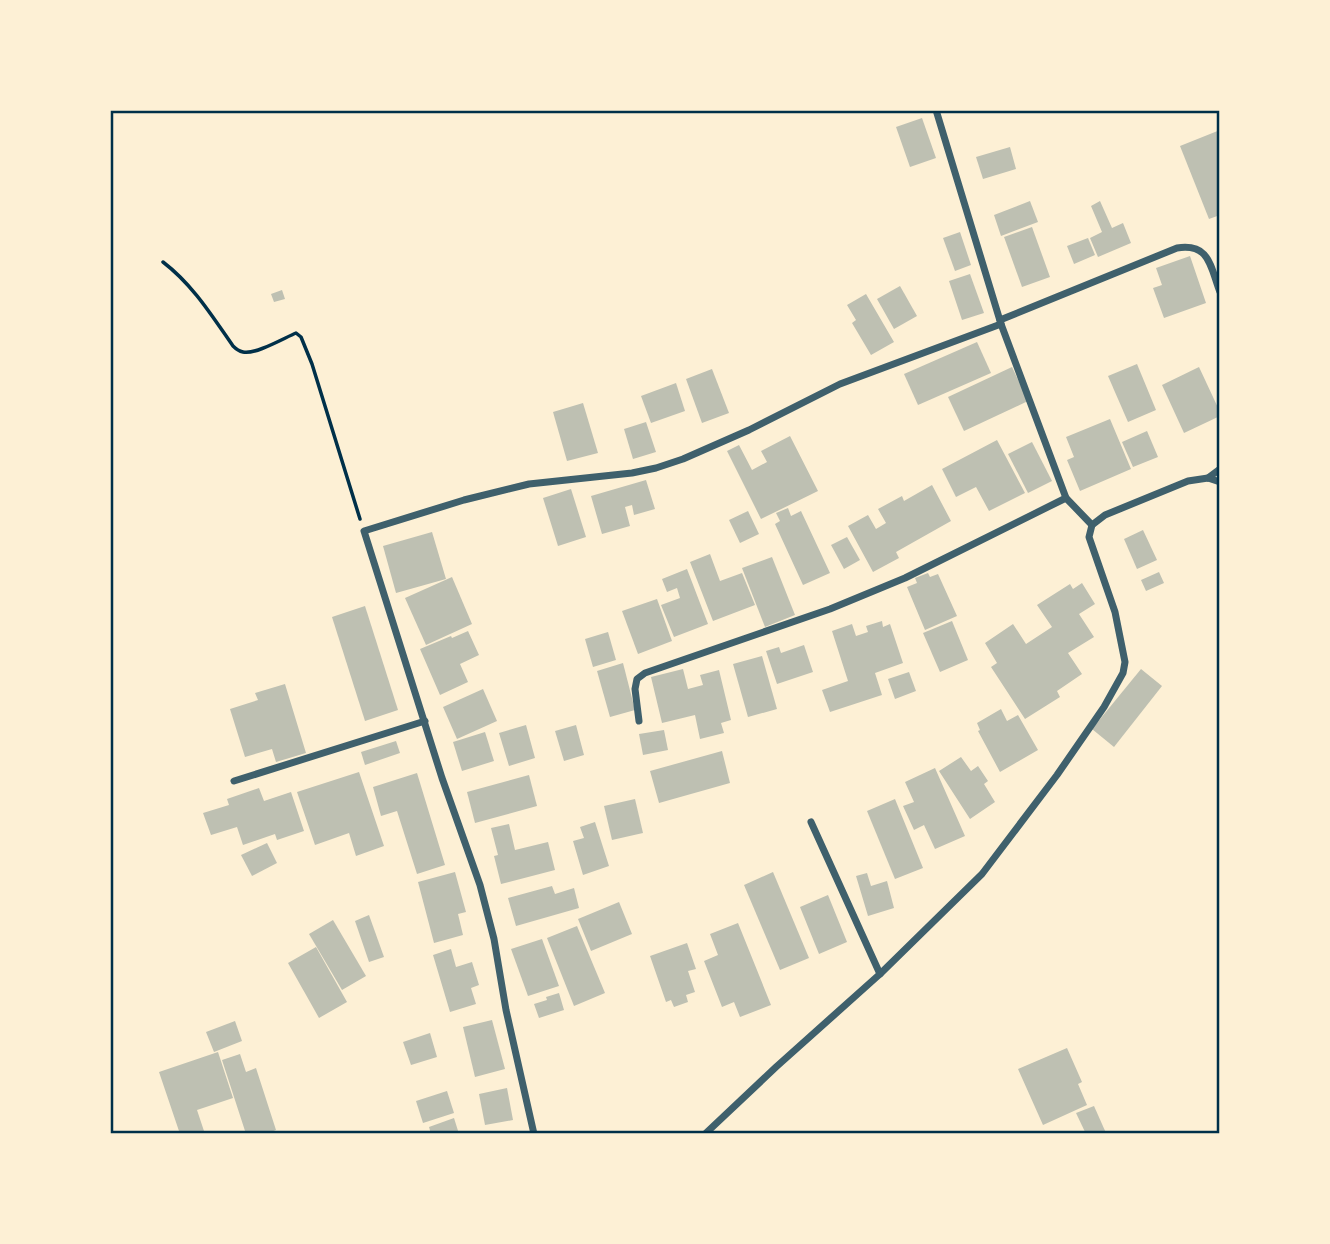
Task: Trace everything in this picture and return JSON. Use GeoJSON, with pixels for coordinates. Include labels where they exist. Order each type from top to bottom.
{"type":"FeatureCollection","features":[{"type":"Feature","properties":{"kind":"street"},"geometry":{"type":"LineString","coordinates":[[936,110],[1001,322],[1066,498],[1092,525]]}},
{"type":"Feature","properties":{"kind":"street"},"geometry":{"type":"LineString","coordinates":[[534,1134],[506,1010],[494,939],[480,886],[442,778],[364,531],[464,500],[528,484],[632,473],[683,459],[750,430],[840,384],[1001,322],[1177,248],[1195,248],[1202,251],[1207,257],[1220,292]]}},
{"type":"Feature","properties":{"kind":"street"},"geometry":{"type":"LineString","coordinates":[[1208,478],[1220,468]]}},
{"type":"Feature","properties":{"kind":"street"},"geometry":{"type":"LineString","coordinates":[[705,1134],[880,974],[982,874],[1078,747],[1104,707],[1123,673],[1125,662],[1115,611],[1089,537],[1092,525],[1105,515],[1188,481],[1208,478],[1220,482]]}},
{"type":"Feature","properties":{"kind":"street"},"geometry":{"type":"LineString","coordinates":[[639,721],[635,689],[637,679],[645,673],[830,609],[905,578],[1066,498]]}},
{"type":"Feature","properties":{"kind":"street"},"geometry":{"type":"LineString","coordinates":[[234,781],[425,722]]}},
{"type":"Feature","properties":{"kind":"street"},"geometry":{"type":"LineString","coordinates":[[811,822],[880,974]]}},
{"type":"Feature","properties":{"kind":"path"},"geometry":{"type":"LineString","coordinates":[[163,262],[192,288],[239,351],[254,351],[296,333],[302,337],[364,531]]}},
{"type":"Feature","properties":{"kind":"building"},"geometry":{"type":"Polygon","coordinates":[[[922,118],[936,158],[910,167],[896,127],[922,118]]]}},
{"type":"Feature","properties":{"kind":"building"},"geometry":{"type":"Polygon","coordinates":[[[1220,130],[1220,215],[1209,219],[1180,146],[1220,130]]]}},
{"type":"Feature","properties":{"kind":"building"},"geometry":{"type":"Polygon","coordinates":[[[1010,147],[1016,169],[983,179],[976,157],[1010,147]]]}},
{"type":"Feature","properties":{"kind":"building"},"geometry":{"type":"Polygon","coordinates":[[[1030,201],[1038,222],[1001,236],[994,215],[1030,201]]]}},
{"type":"Feature","properties":{"kind":"building"},"geometry":{"type":"Polygon","coordinates":[[[1100,201],[1112,228],[1123,223],[1131,243],[1098,257],[1090,238],[1102,232],[1091,206],[1100,201]]]}},
{"type":"Feature","properties":{"kind":"building"},"geometry":{"type":"Polygon","coordinates":[[[1032,227],[1050,277],[1022,287],[1004,237],[1032,227]]]}},
{"type":"Feature","properties":{"kind":"building"},"geometry":{"type":"Polygon","coordinates":[[[960,232],[971,265],[955,271],[943,238],[960,232]]]}},
{"type":"Feature","properties":{"kind":"building"},"geometry":{"type":"Polygon","coordinates":[[[1088,238],[1095,255],[1074,264],[1067,246],[1088,238]]]}},
{"type":"Feature","properties":{"kind":"building"},"geometry":{"type":"Polygon","coordinates":[[[1190,256],[1206,303],[1164,318],[1153,288],[1162,285],[1156,268],[1190,256]]]}},
{"type":"Feature","properties":{"kind":"building"},"geometry":{"type":"Polygon","coordinates":[[[970,274],[984,313],[962,320],[949,281],[970,274]]]}},
{"type":"Feature","properties":{"kind":"building"},"geometry":{"type":"Polygon","coordinates":[[[900,286],[917,316],[894,329],[877,299],[900,286]]]}},
{"type":"Feature","properties":{"kind":"building"},"geometry":{"type":"Polygon","coordinates":[[[282,290],[285,299],[274,302],[271,294],[282,290]]]}},
{"type":"Feature","properties":{"kind":"building"},"geometry":{"type":"Polygon","coordinates":[[[866,294],[894,342],[871,355],[852,323],[856,320],[847,305],[866,294]]]}},
{"type":"Feature","properties":{"kind":"building"},"geometry":{"type":"Polygon","coordinates":[[[977,342],[991,373],[918,405],[904,374],[977,342]]]}},
{"type":"Feature","properties":{"kind":"building"},"geometry":{"type":"Polygon","coordinates":[[[1137,364],[1156,410],[1128,422],[1108,376],[1137,364]]]}},
{"type":"Feature","properties":{"kind":"building"},"geometry":{"type":"Polygon","coordinates":[[[1012,367],[1028,401],[964,431],[948,397],[1012,367]]]}},
{"type":"Feature","properties":{"kind":"building"},"geometry":{"type":"Polygon","coordinates":[[[1199,367],[1220,416],[1184,433],[1162,385],[1199,367]]]}},
{"type":"Feature","properties":{"kind":"building"},"geometry":{"type":"Polygon","coordinates":[[[712,369],[729,413],[702,423],[686,379],[712,369]]]}},
{"type":"Feature","properties":{"kind":"building"},"geometry":{"type":"Polygon","coordinates":[[[676,383],[685,411],[651,423],[641,396],[676,383]]]}},
{"type":"Feature","properties":{"kind":"building"},"geometry":{"type":"Polygon","coordinates":[[[583,403],[598,453],[567,461],[553,412],[583,403]]]}},
{"type":"Feature","properties":{"kind":"building"},"geometry":{"type":"Polygon","coordinates":[[[1110,419],[1131,469],[1080,491],[1067,460],[1074,457],[1066,437],[1110,419]]]}},
{"type":"Feature","properties":{"kind":"building"},"geometry":{"type":"Polygon","coordinates":[[[646,422],[656,452],[633,459],[624,429],[646,422]]]}},
{"type":"Feature","properties":{"kind":"building"},"geometry":{"type":"Polygon","coordinates":[[[1147,431],[1158,457],[1133,467],[1122,442],[1147,431]]]}},
{"type":"Feature","properties":{"kind":"building"},"geometry":{"type":"Polygon","coordinates":[[[790,436],[818,491],[761,519],[727,451],[739,445],[752,470],[767,462],[761,451],[790,436]]]}},
{"type":"Feature","properties":{"kind":"building"},"geometry":{"type":"Polygon","coordinates":[[[997,440],[1025,493],[989,511],[976,487],[956,497],[942,469],[997,440]]]}},
{"type":"Feature","properties":{"kind":"building"},"geometry":{"type":"Polygon","coordinates":[[[1032,442],[1052,481],[1028,493],[1008,454],[1032,442]]]}},
{"type":"Feature","properties":{"kind":"building"},"geometry":{"type":"Polygon","coordinates":[[[646,480],[655,509],[634,515],[632,505],[625,507],[630,526],[602,534],[591,496],[646,480]]]}},
{"type":"Feature","properties":{"kind":"building"},"geometry":{"type":"Polygon","coordinates":[[[932,485],[951,521],[896,552],[899,558],[873,572],[848,526],[868,515],[876,529],[886,523],[878,509],[902,496],[904,501],[932,485]]]}},
{"type":"Feature","properties":{"kind":"building"},"geometry":{"type":"Polygon","coordinates":[[[571,489],[586,537],[558,546],[543,498],[571,489]]]}},
{"type":"Feature","properties":{"kind":"building"},"geometry":{"type":"Polygon","coordinates":[[[788,508],[791,516],[801,511],[830,573],[803,585],[775,524],[780,521],[776,513],[788,508]]]}},
{"type":"Feature","properties":{"kind":"building"},"geometry":{"type":"Polygon","coordinates":[[[748,511],[759,534],[740,543],[729,520],[748,511]]]}},
{"type":"Feature","properties":{"kind":"building"},"geometry":{"type":"Polygon","coordinates":[[[1143,530],[1157,560],[1137,569],[1124,539],[1143,530]]]}},
{"type":"Feature","properties":{"kind":"building"},"geometry":{"type":"Polygon","coordinates":[[[432,532],[446,579],[396,593],[383,546],[432,532]]]}},
{"type":"Feature","properties":{"kind":"building"},"geometry":{"type":"Polygon","coordinates":[[[847,537],[860,560],[844,569],[831,545],[847,537]]]}},
{"type":"Feature","properties":{"kind":"building"},"geometry":{"type":"Polygon","coordinates":[[[710,554],[720,581],[742,573],[755,605],[713,621],[690,562],[710,554]]]}},
{"type":"Feature","properties":{"kind":"building"},"geometry":{"type":"Polygon","coordinates":[[[772,557],[795,615],[765,627],[742,568],[772,557]]]}},
{"type":"Feature","properties":{"kind":"building"},"geometry":{"type":"Polygon","coordinates":[[[687,569],[708,624],[674,637],[661,605],[680,598],[677,588],[667,592],[662,579],[687,569]]]}},
{"type":"Feature","properties":{"kind":"building"},"geometry":{"type":"Polygon","coordinates":[[[1159,572],[1164,583],[1146,591],[1141,580],[1159,572]]]}},
{"type":"Feature","properties":{"kind":"building"},"geometry":{"type":"Polygon","coordinates":[[[928,573],[930,577],[938,574],[957,616],[925,630],[907,587],[917,583],[915,578],[928,573]]]}},
{"type":"Feature","properties":{"kind":"building"},"geometry":{"type":"Polygon","coordinates":[[[452,577],[472,624],[426,645],[405,598],[452,577]]]}},
{"type":"Feature","properties":{"kind":"building"},"geometry":{"type":"Polygon","coordinates":[[[1082,583],[1095,604],[1079,614],[1094,637],[1068,653],[1082,674],[1057,691],[1060,697],[1025,719],[991,667],[997,663],[985,643],[1013,624],[1026,644],[1052,627],[1037,605],[1070,584],[1073,589],[1082,583]]]}},
{"type":"Feature","properties":{"kind":"building"},"geometry":{"type":"Polygon","coordinates":[[[657,599],[672,641],[638,654],[622,611],[657,599]]]}},
{"type":"Feature","properties":{"kind":"building"},"geometry":{"type":"Polygon","coordinates":[[[365,606],[398,710],[365,721],[332,617],[365,606]]]}},
{"type":"Feature","properties":{"kind":"building"},"geometry":{"type":"Polygon","coordinates":[[[882,621],[883,627],[890,624],[903,663],[875,673],[882,695],[830,712],[822,690],[848,681],[832,631],[852,624],[856,636],[868,632],[866,626],[882,621]]]}},
{"type":"Feature","properties":{"kind":"building"},"geometry":{"type":"Polygon","coordinates":[[[952,621],[968,660],[940,672],[923,633],[952,621]]]}},
{"type":"Feature","properties":{"kind":"building"},"geometry":{"type":"Polygon","coordinates":[[[468,631],[479,655],[460,664],[468,682],[440,695],[420,649],[468,631]]]}},
{"type":"Feature","properties":{"kind":"building"},"geometry":{"type":"Polygon","coordinates":[[[608,632],[616,660],[593,667],[585,639],[608,632]]]}},
{"type":"Feature","properties":{"kind":"building"},"geometry":{"type":"Polygon","coordinates":[[[804,645],[813,672],[777,684],[766,651],[779,647],[781,653],[804,645]]]}},
{"type":"Feature","properties":{"kind":"building"},"geometry":{"type":"Polygon","coordinates":[[[762,656],[777,709],[748,717],[733,664],[762,656]]]}},
{"type":"Feature","properties":{"kind":"building"},"geometry":{"type":"Polygon","coordinates":[[[623,663],[635,710],[610,717],[597,671],[623,663]]]}},
{"type":"Feature","properties":{"kind":"building"},"geometry":{"type":"Polygon","coordinates":[[[683,669],[688,689],[703,685],[700,675],[719,670],[731,720],[721,723],[724,733],[700,739],[695,715],[662,723],[651,677],[683,669]]]}},
{"type":"Feature","properties":{"kind":"building"},"geometry":{"type":"Polygon","coordinates":[[[1141,669],[1162,686],[1114,747],[1092,729],[1141,669]]]}},
{"type":"Feature","properties":{"kind":"building"},"geometry":{"type":"Polygon","coordinates":[[[909,672],[916,691],[895,699],[888,679],[909,672]]]}},
{"type":"Feature","properties":{"kind":"building"},"geometry":{"type":"Polygon","coordinates":[[[285,684],[306,753],[276,762],[272,749],[245,757],[230,709],[258,700],[255,693],[285,684]]]}},
{"type":"Feature","properties":{"kind":"building"},"geometry":{"type":"Polygon","coordinates":[[[483,689],[497,721],[457,739],[443,707],[483,689]]]}},
{"type":"Feature","properties":{"kind":"building"},"geometry":{"type":"Polygon","coordinates":[[[1001,709],[1007,721],[1018,715],[1038,750],[1000,772],[978,731],[980,730],[977,723],[1001,709]]]}},
{"type":"Feature","properties":{"kind":"building"},"geometry":{"type":"Polygon","coordinates":[[[526,725],[535,758],[509,766],[499,733],[526,725]]]}},
{"type":"Feature","properties":{"kind":"building"},"geometry":{"type":"Polygon","coordinates":[[[576,725],[584,755],[564,761],[555,731],[576,725]]]}},
{"type":"Feature","properties":{"kind":"building"},"geometry":{"type":"Polygon","coordinates":[[[664,730],[668,750],[643,755],[639,734],[664,730]]]}},
{"type":"Feature","properties":{"kind":"building"},"geometry":{"type":"Polygon","coordinates":[[[485,732],[494,761],[462,771],[453,742],[485,732]]]}},
{"type":"Feature","properties":{"kind":"building"},"geometry":{"type":"Polygon","coordinates":[[[396,741],[400,753],[365,765],[361,752],[396,741]]]}},
{"type":"Feature","properties":{"kind":"building"},"geometry":{"type":"Polygon","coordinates":[[[722,751],[730,783],[659,803],[650,771],[722,751]]]}},
{"type":"Feature","properties":{"kind":"building"},"geometry":{"type":"Polygon","coordinates":[[[961,757],[971,771],[978,766],[988,781],[984,784],[995,802],[970,819],[939,771],[961,757]]]}},
{"type":"Feature","properties":{"kind":"building"},"geometry":{"type":"Polygon","coordinates":[[[935,768],[965,836],[935,849],[924,825],[914,830],[903,806],[914,802],[905,782],[935,768]]]}},
{"type":"Feature","properties":{"kind":"building"},"geometry":{"type":"Polygon","coordinates":[[[359,772],[384,846],[356,856],[349,833],[315,845],[297,792],[359,772]]]}},
{"type":"Feature","properties":{"kind":"building"},"geometry":{"type":"Polygon","coordinates":[[[417,773],[445,865],[417,874],[397,811],[381,816],[373,787],[417,773]]]}},
{"type":"Feature","properties":{"kind":"building"},"geometry":{"type":"Polygon","coordinates":[[[529,775],[537,806],[475,823],[467,792],[529,775]]]}},
{"type":"Feature","properties":{"kind":"building"},"geometry":{"type":"Polygon","coordinates":[[[259,788],[264,801],[291,792],[304,831],[277,840],[275,834],[243,845],[237,827],[211,835],[203,813],[229,805],[227,799],[259,788]]]}},
{"type":"Feature","properties":{"kind":"building"},"geometry":{"type":"Polygon","coordinates":[[[635,799],[643,833],[612,840],[604,806],[635,799]]]}},
{"type":"Feature","properties":{"kind":"building"},"geometry":{"type":"Polygon","coordinates":[[[895,799],[923,868],[895,879],[867,811],[895,799]]]}},
{"type":"Feature","properties":{"kind":"building"},"geometry":{"type":"Polygon","coordinates":[[[595,822],[609,866],[583,875],[573,841],[584,838],[580,827],[595,822]]]}},
{"type":"Feature","properties":{"kind":"building"},"geometry":{"type":"Polygon","coordinates":[[[509,824],[515,850],[548,842],[555,870],[501,884],[494,856],[498,855],[491,828],[509,824]]]}},
{"type":"Feature","properties":{"kind":"building"},"geometry":{"type":"Polygon","coordinates":[[[267,843],[277,863],[252,876],[241,855],[267,843]]]}},
{"type":"Feature","properties":{"kind":"building"},"geometry":{"type":"Polygon","coordinates":[[[455,872],[466,912],[458,914],[463,935],[434,943],[418,882],[455,872]]]}},
{"type":"Feature","properties":{"kind":"building"},"geometry":{"type":"Polygon","coordinates":[[[773,872],[809,958],[780,970],[744,885],[773,872]]]}},
{"type":"Feature","properties":{"kind":"building"},"geometry":{"type":"Polygon","coordinates":[[[867,873],[871,886],[887,881],[894,908],[868,916],[856,876],[867,873]]]}},
{"type":"Feature","properties":{"kind":"building"},"geometry":{"type":"Polygon","coordinates":[[[552,886],[555,894],[574,888],[579,908],[516,926],[508,898],[552,886]]]}},
{"type":"Feature","properties":{"kind":"building"},"geometry":{"type":"Polygon","coordinates":[[[828,895],[847,942],[819,954],[800,907],[828,895]]]}},
{"type":"Feature","properties":{"kind":"building"},"geometry":{"type":"Polygon","coordinates":[[[619,902],[632,934],[591,951],[578,919],[619,902]]]}},
{"type":"Feature","properties":{"kind":"building"},"geometry":{"type":"Polygon","coordinates":[[[369,915],[384,957],[369,962],[355,921],[369,915]]]}},
{"type":"Feature","properties":{"kind":"building"},"geometry":{"type":"Polygon","coordinates":[[[333,920],[366,976],[342,990],[309,934],[333,920]]]}},
{"type":"Feature","properties":{"kind":"building"},"geometry":{"type":"Polygon","coordinates":[[[738,923],[771,1005],[740,1017],[734,1002],[722,1007],[704,961],[718,955],[710,934],[738,923]]]}},
{"type":"Feature","properties":{"kind":"building"},"geometry":{"type":"Polygon","coordinates":[[[577,926],[605,993],[574,1006],[547,938],[577,926]]]}},
{"type":"Feature","properties":{"kind":"building"},"geometry":{"type":"Polygon","coordinates":[[[542,939],[559,986],[528,996],[511,949],[542,939]]]}},
{"type":"Feature","properties":{"kind":"building"},"geometry":{"type":"Polygon","coordinates":[[[687,943],[696,969],[688,971],[695,992],[686,995],[688,1002],[674,1007],[671,1000],[666,1002],[650,956],[687,943]]]}},
{"type":"Feature","properties":{"kind":"building"},"geometry":{"type":"Polygon","coordinates":[[[316,947],[347,1002],[319,1018],[288,963],[316,947]]]}},
{"type":"Feature","properties":{"kind":"building"},"geometry":{"type":"Polygon","coordinates":[[[451,949],[456,967],[472,962],[479,985],[471,988],[476,1004],[450,1012],[433,955],[451,949]]]}},
{"type":"Feature","properties":{"kind":"building"},"geometry":{"type":"Polygon","coordinates":[[[559,993],[564,1010],[539,1018],[534,1004],[559,993]]]}},
{"type":"Feature","properties":{"kind":"building"},"geometry":{"type":"Polygon","coordinates":[[[492,1020],[505,1069],[475,1077],[463,1027],[492,1020]]]}},
{"type":"Feature","properties":{"kind":"building"},"geometry":{"type":"Polygon","coordinates":[[[235,1021],[242,1041],[214,1052],[206,1032],[235,1021]]]}},
{"type":"Feature","properties":{"kind":"building"},"geometry":{"type":"Polygon","coordinates":[[[430,1033],[437,1057],[411,1065],[403,1042],[430,1033]]]}},
{"type":"Feature","properties":{"kind":"building"},"geometry":{"type":"Polygon","coordinates":[[[1067,1048],[1082,1082],[1078,1084],[1087,1105],[1043,1125],[1018,1069],[1067,1048]]]}},
{"type":"Feature","properties":{"kind":"building"},"geometry":{"type":"Polygon","coordinates":[[[218,1052],[233,1098],[197,1110],[205,1134],[180,1134],[159,1072],[218,1052]]]}},
{"type":"Feature","properties":{"kind":"building"},"geometry":{"type":"Polygon","coordinates":[[[240,1054],[246,1072],[256,1068],[276,1130],[266,1134],[246,1134],[222,1060],[240,1054]]]}},
{"type":"Feature","properties":{"kind":"building"},"geometry":{"type":"Polygon","coordinates":[[[507,1088],[513,1120],[485,1125],[479,1094],[507,1088]]]}},
{"type":"Feature","properties":{"kind":"building"},"geometry":{"type":"Polygon","coordinates":[[[447,1091],[454,1113],[423,1123],[416,1101],[447,1091]]]}},
{"type":"Feature","properties":{"kind":"building"},"geometry":{"type":"Polygon","coordinates":[[[1094,1106],[1106,1133],[1104,1134],[1086,1134],[1076,1113],[1094,1106]]]}},
{"type":"Feature","properties":{"kind":"building"},"geometry":{"type":"Polygon","coordinates":[[[454,1118],[459,1134],[431,1134],[429,1127],[454,1118]]]}}]}
